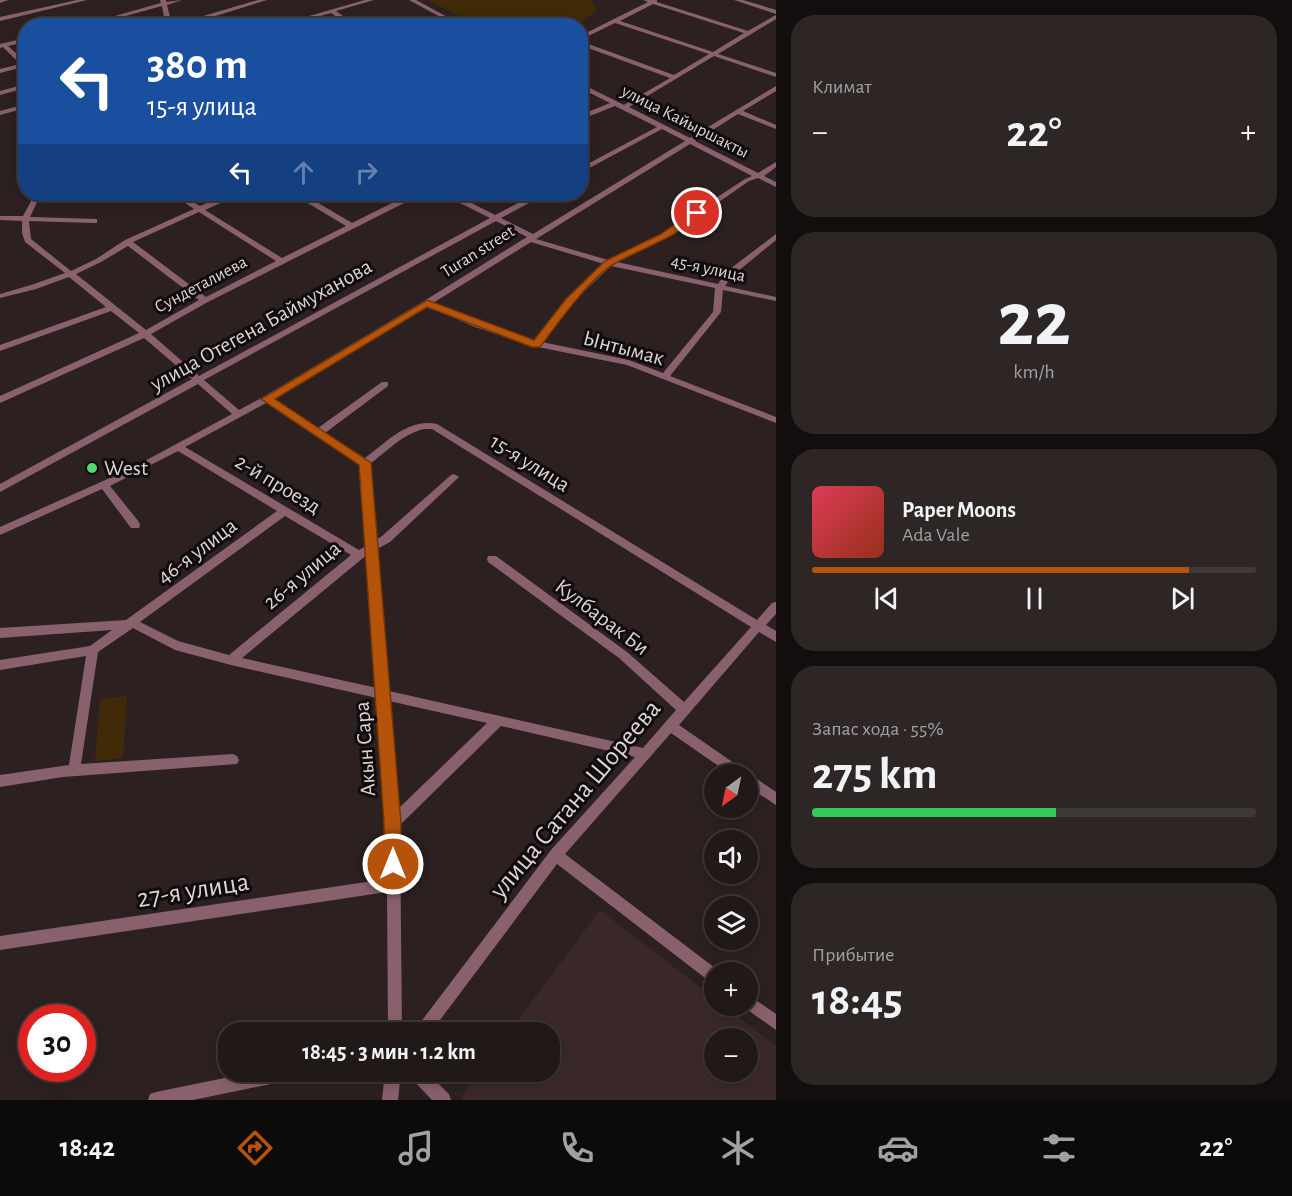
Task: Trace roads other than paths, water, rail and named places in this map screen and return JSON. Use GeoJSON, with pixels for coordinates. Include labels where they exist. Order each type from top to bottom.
{"type":"FeatureCollection","features":[{"type":"Feature","properties":{"kind":"street"},"geometry":{"type":"LineString","coordinates":[[0,1],[5,0]]}},
{"type":"Feature","properties":{"kind":"street"},"geometry":{"type":"LineString","coordinates":[[0,19],[84,0]]}},
{"type":"Feature","properties":{"kind":"street"},"geometry":{"type":"LineString","coordinates":[[109,18],[179,0]]}},
{"type":"Feature","properties":{"kind":"street"},"geometry":{"type":"LineString","coordinates":[[202,18],[264,0]]}},
{"type":"Feature","properties":{"kind":"street"},"geometry":{"type":"LineString","coordinates":[[306,18],[371,0]]}},
{"type":"Feature","properties":{"kind":"street"},"geometry":{"type":"LineString","coordinates":[[412,0],[447,18]]}},
{"type":"Feature","properties":{"kind":"street"},"geometry":{"type":"LineString","coordinates":[[737,0],[776,12]]}},
{"type":"Feature","properties":{"kind":"street"},"geometry":{"type":"LineString","coordinates":[[588,34],[652,1],[749,33]]}},
{"type":"Feature","properties":{"kind":"street"},"geometry":{"type":"LineString","coordinates":[[164,2],[163,6],[168,18]]}},
{"type":"Feature","properties":{"kind":"street"},"geometry":{"type":"LineString","coordinates":[[332,11],[343,18]]}},
{"type":"Feature","properties":{"kind":"street"},"geometry":{"type":"LineString","coordinates":[[625,107],[776,17]]}},
{"type":"Feature","properties":{"kind":"street"},"geometry":{"type":"LineString","coordinates":[[615,21],[776,75]]}},
{"type":"Feature","properties":{"kind":"street"},"geometry":{"type":"LineString","coordinates":[[2,46],[18,42]]}},
{"type":"Feature","properties":{"kind":"street"},"geometry":{"type":"LineString","coordinates":[[2,46],[18,59]]}},
{"type":"Feature","properties":{"kind":"street"},"geometry":{"type":"LineString","coordinates":[[588,47],[674,77]]}},
{"type":"Feature","properties":{"kind":"street"},"geometry":{"type":"LineString","coordinates":[[0,71],[18,67]]}},
{"type":"Feature","properties":{"kind":"street"},"geometry":{"type":"LineString","coordinates":[[0,93],[18,88]]}},
{"type":"Feature","properties":{"kind":"street","name":"Turan street"},"geometry":{"type":"LineString","coordinates":[[0,531],[104,485],[267,399],[776,88]]}},
{"type":"Feature","properties":{"kind":"street","name":"улица Кайыршакты"},"geometry":{"type":"LineString","coordinates":[[588,89],[776,185]]}},
{"type":"Feature","properties":{"kind":"street"},"geometry":{"type":"LineString","coordinates":[[588,115],[616,103]]}},
{"type":"Feature","properties":{"kind":"street"},"geometry":{"type":"LineString","coordinates":[[0,113],[18,108]]}},
{"type":"Feature","properties":{"kind":"street"},"geometry":{"type":"LineString","coordinates":[[736,111],[776,127]]}},
{"type":"Feature","properties":{"kind":"street"},"geometry":{"type":"LineString","coordinates":[[588,167],[663,126]]}},
{"type":"Feature","properties":{"kind":"street"},"geometry":{"type":"LineString","coordinates":[[536,344],[569,301],[609,263],[664,236],[776,164]]}},
{"type":"Feature","properties":{"kind":"street"},"geometry":{"type":"LineString","coordinates":[[35,201],[24,219],[23,229],[28,240],[200,379],[238,414]]}},
{"type":"Feature","properties":{"kind":"street"},"geometry":{"type":"LineString","coordinates":[[188,201],[282,261]]}},
{"type":"Feature","properties":{"kind":"street"},"geometry":{"type":"LineString","coordinates":[[0,297],[31,289],[70,273],[116,251],[128,242],[217,201]]}},
{"type":"Feature","properties":{"kind":"street"},"geometry":{"type":"LineString","coordinates":[[319,201],[352,226]]}},
{"type":"Feature","properties":{"kind":"street","name":"Сундеталиева"},"geometry":{"type":"LineString","coordinates":[[0,400],[145,334],[205,300],[401,201]]}},
{"type":"Feature","properties":{"kind":"street"},"geometry":{"type":"LineString","coordinates":[[463,201],[531,238]]}},
{"type":"Feature","properties":{"kind":"street","name":"улица Отегена Баймуханова"},"geometry":{"type":"LineString","coordinates":[[0,488],[526,201]]}},
{"type":"Feature","properties":{"kind":"street"},"geometry":{"type":"LineString","coordinates":[[0,218],[94,221]]}},
{"type":"Feature","properties":{"kind":"street"},"geometry":{"type":"LineString","coordinates":[[664,376],[717,312],[719,288],[729,274],[776,236]]}},
{"type":"Feature","properties":{"kind":"street","name":"45-я улица"},"geometry":{"type":"LineString","coordinates":[[531,238],[609,263],[776,299]]}},
{"type":"Feature","properties":{"kind":"street"},"geometry":{"type":"LineString","coordinates":[[128,242],[205,300]]}},
{"type":"Feature","properties":{"kind":"street","name":"Ынтымак"},"geometry":{"type":"LineString","coordinates":[[427,303],[536,344],[607,357],[664,376],[776,420]]}},
{"type":"Feature","properties":{"kind":"street"},"geometry":{"type":"LineString","coordinates":[[0,348],[112,308]]}},
{"type":"Feature","properties":{"kind":"street"},"geometry":{"type":"LineString","coordinates":[[320,432],[385,384]]}},
{"type":"Feature","properties":{"kind":"street"},"geometry":{"type":"LineString","coordinates":[[267,399],[365,463]]}},
{"type":"Feature","properties":{"kind":"street","name":"15-я улица"},"geometry":{"type":"LineString","coordinates":[[365,463],[410,429],[423,424],[434,426],[776,637]]}},
{"type":"Feature","properties":{"kind":"street","name":"2-й проезд"},"geometry":{"type":"LineString","coordinates":[[178,447],[284,511],[365,552]]}},
{"type":"Feature","properties":{"kind":"street","name":"Акын Сара"},"geometry":{"type":"LineString","coordinates":[[365,463],[365,552],[384,694],[393,823],[395,1022]]}},
{"type":"Feature","properties":{"kind":"street","name":"26-я улица"},"geometry":{"type":"LineString","coordinates":[[231,660],[365,552],[386,539],[454,477]]}},
{"type":"Feature","properties":{"kind":"street"},"geometry":{"type":"LineString","coordinates":[[104,485],[135,525]]}},
{"type":"Feature","properties":{"kind":"street","name":"46-я улица"},"geometry":{"type":"LineString","coordinates":[[0,665],[93,650],[132,624],[284,511]]}},
{"type":"Feature","properties":{"kind":"street","name":"Кулбарак Би"},"geometry":{"type":"LineString","coordinates":[[492,559],[623,655],[684,710]]}},
{"type":"Feature","properties":{"kind":"street","name":"улица Сатана Шореева"},"geometry":{"type":"LineString","coordinates":[[430,1022],[556,855],[776,606]]}},
{"type":"Feature","properties":{"kind":"street"},"geometry":{"type":"LineString","coordinates":[[0,633],[132,624],[175,645],[231,660],[646,753]]}},
{"type":"Feature","properties":{"kind":"street"},"geometry":{"type":"LineString","coordinates":[[74,770],[93,650]]}},
{"type":"Feature","properties":{"kind":"street"},"geometry":{"type":"LineString","coordinates":[[393,823],[499,720]]}},
{"type":"Feature","properties":{"kind":"street"},"geometry":{"type":"LineString","coordinates":[[671,726],[726,764]]}},
{"type":"Feature","properties":{"kind":"street"},"geometry":{"type":"LineString","coordinates":[[0,782],[74,770],[233,760]]}},
{"type":"Feature","properties":{"kind":"street"},"geometry":{"type":"LineString","coordinates":[[758,787],[776,799]]}},
{"type":"Feature","properties":{"kind":"street"},"geometry":{"type":"LineString","coordinates":[[556,855],[704,968]]}},
{"type":"Feature","properties":{"kind":"street","name":"27-я улица"},"geometry":{"type":"LineString","coordinates":[[0,943],[392,885]]}},
{"type":"Feature","properties":{"kind":"street"},"geometry":{"type":"LineString","coordinates":[[758,1009],[776,1023]]}},
{"type":"Feature","properties":{"kind":"street"},"geometry":{"type":"LineString","coordinates":[[156,1100],[243,1082]]}},
{"type":"Feature","properties":{"kind":"street"},"geometry":{"type":"LineString","coordinates":[[390,1100],[392,1082]]}},
{"type":"Feature","properties":{"kind":"street"},"geometry":{"type":"LineString","coordinates":[[425,1082],[443,1100]]}},
{"type":"Feature","properties":{"kind":"place","name":"West"},"geometry":{"type":"Point","coordinates":[92,468]}}]}
